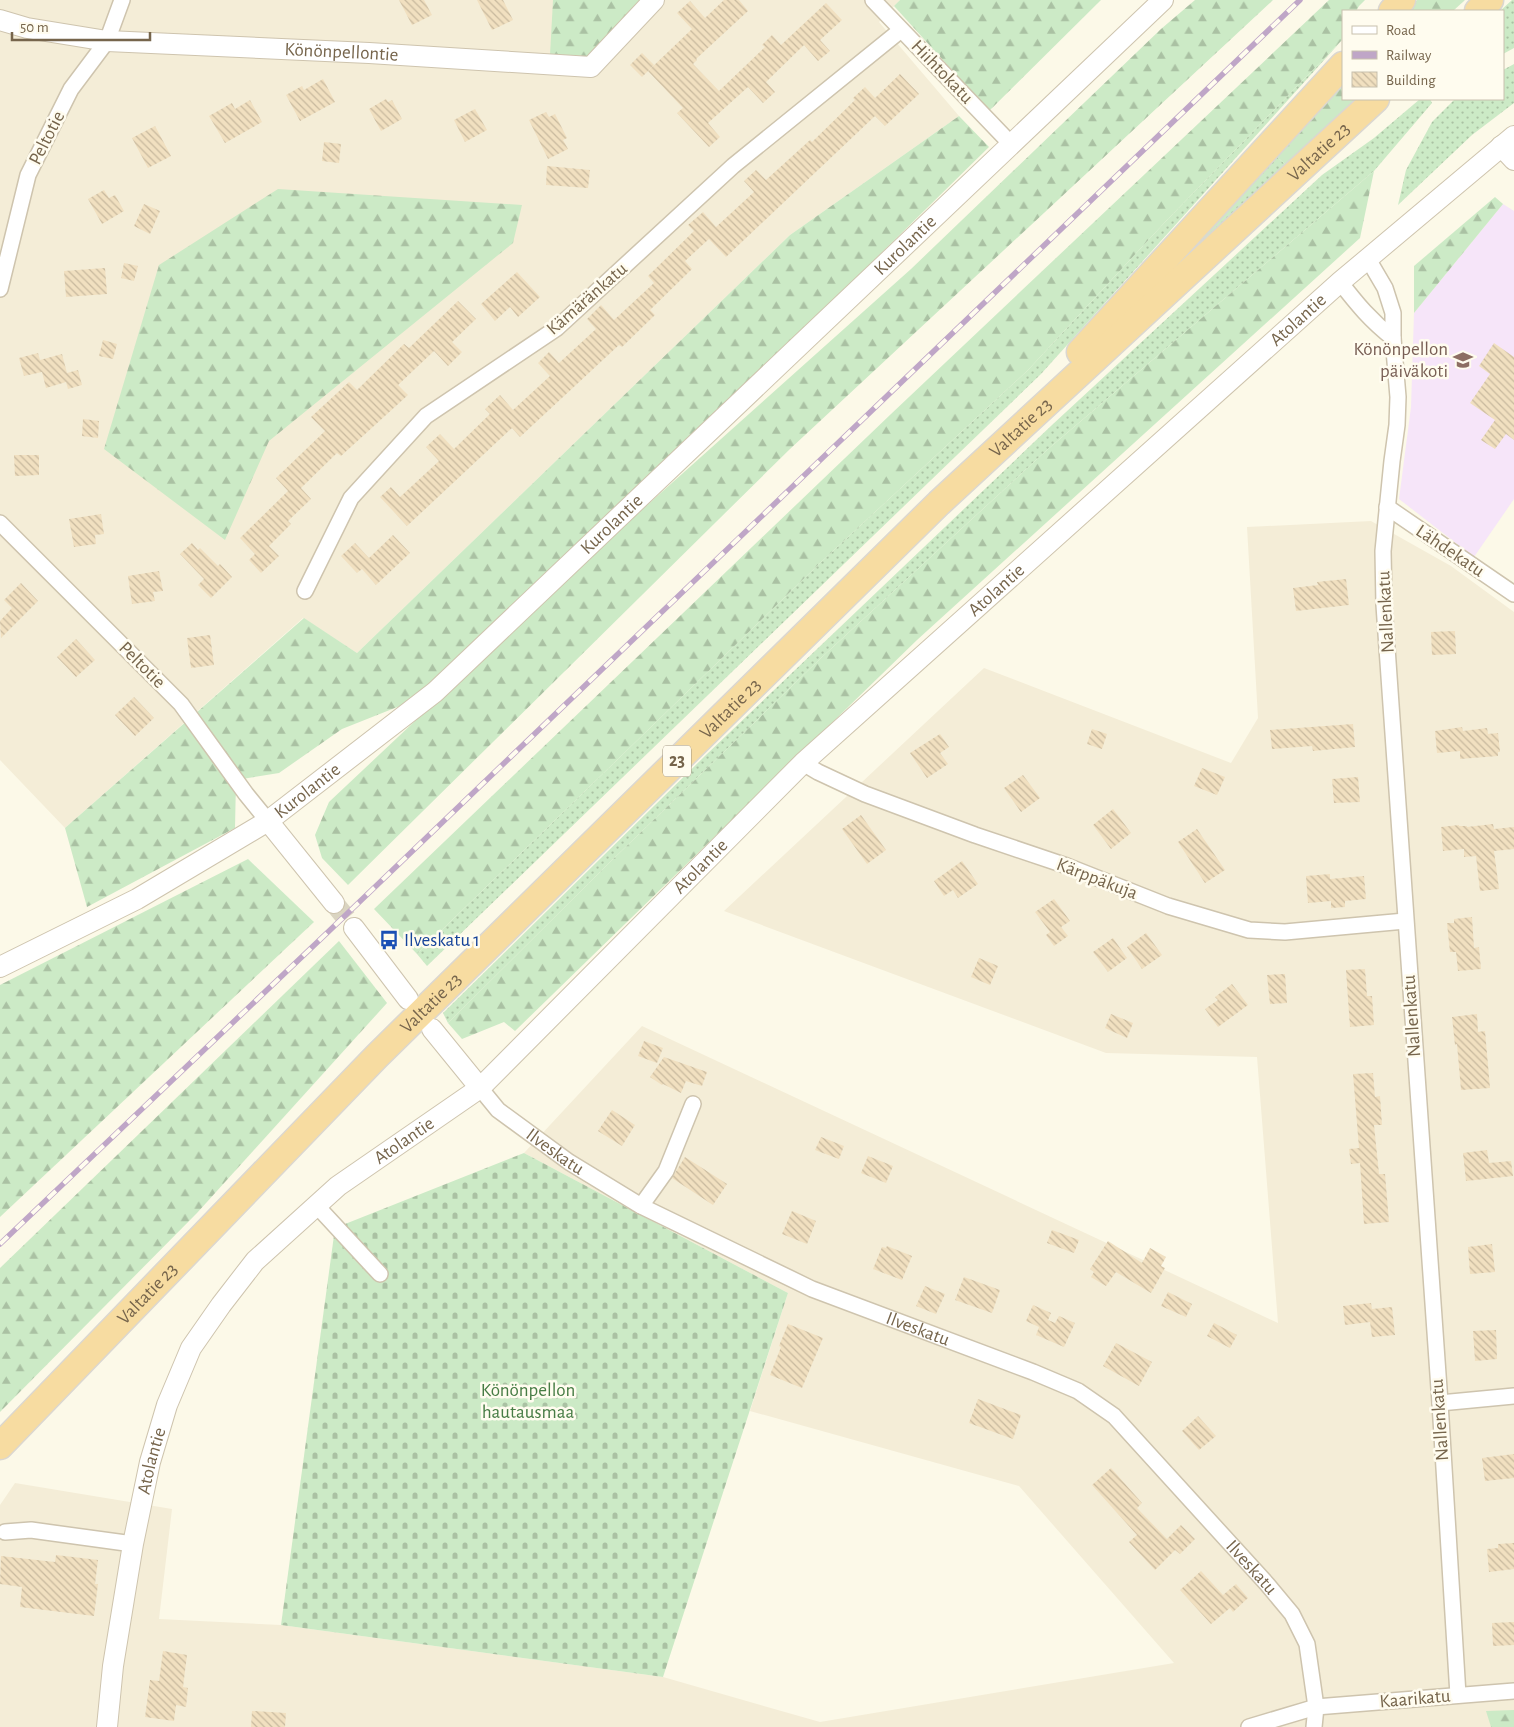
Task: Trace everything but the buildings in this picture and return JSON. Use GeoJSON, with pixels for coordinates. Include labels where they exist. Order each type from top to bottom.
{"type":"FeatureCollection","features":[{"type":"Feature","properties":{"kind":"highway"},"geometry":{"type":"LineString","coordinates":[[1393,10],[1402,0]]}},
{"type":"Feature","properties":{"kind":"highway"},"geometry":{"type":"LineString","coordinates":[[1479,10],[1490,0]]}},
{"type":"Feature","properties":{"kind":"highway"},"geometry":{"type":"LineString","coordinates":[[939,503],[1342,66]]}},
{"type":"Feature","properties":{"kind":"highway","name":"Valtatie 23"},"geometry":{"type":"LineString","coordinates":[[0,1446],[377,1056],[939,503],[1375,100]]}},
{"type":"Feature","properties":{"kind":"street","name":"Peltotie"},"geometry":{"type":"LineString","coordinates":[[0,289],[28,175],[71,89],[107,41],[122,0]]}},
{"type":"Feature","properties":{"kind":"street","name":"Könönpellontie"},"geometry":{"type":"LineString","coordinates":[[0,20],[27,28],[107,41],[369,53],[591,67],[654,0]]}},
{"type":"Feature","properties":{"kind":"street","name":"Hiihtokatu"},"geometry":{"type":"LineString","coordinates":[[873,0],[1011,144]]}},
{"type":"Feature","properties":{"kind":"street","name":"Kurolantie"},"geometry":{"type":"LineString","coordinates":[[0,967],[137,899],[268,821],[435,692],[1163,0]]}},
{"type":"Feature","properties":{"kind":"street","name":"Kämäränkatu"},"geometry":{"type":"LineString","coordinates":[[305,591],[352,498],[426,416],[557,328],[733,166],[901,30]]}},
{"type":"Feature","properties":{"kind":"street","name":"Atolantie"},"geometry":{"type":"LineString","coordinates":[[107,1727],[113,1666],[133,1544],[150,1462],[167,1404],[191,1348],[255,1261],[338,1186],[480,1088],[803,763],[1340,282],[1510,147]]}},
{"type":"Feature","properties":{"kind":"street","name":"Nallenkatu"},"geometry":{"type":"LineString","coordinates":[[1368,259],[1385,288],[1393,313],[1398,397],[1397,425],[1386,507],[1383,551],[1384,605],[1440,1403],[1458,1695]]}},
{"type":"Feature","properties":{"kind":"street"},"geometry":{"type":"LineString","coordinates":[[1340,282],[1374,324],[1393,338]]}},
{"type":"Feature","properties":{"kind":"street","name":"Lähdekatu"},"geometry":{"type":"LineString","coordinates":[[1386,507],[1514,594]]}},
{"type":"Feature","properties":{"kind":"street","name":"Peltotie"},"geometry":{"type":"LineString","coordinates":[[0,523],[181,704],[246,794],[268,821]]}},
{"type":"Feature","properties":{"kind":"street","name":"Kärppäkuja"},"geometry":{"type":"LineString","coordinates":[[803,763],[865,794],[975,835],[1067,866],[1168,906],[1249,930],[1285,932],[1405,921]]}},
{"type":"Feature","properties":{"kind":"street"},"geometry":{"type":"LineString","coordinates":[[268,821],[334,904]]}},
{"type":"Feature","properties":{"kind":"street"},"geometry":{"type":"LineString","coordinates":[[354,928],[408,999]]}},
{"type":"Feature","properties":{"kind":"street","name":"Ilveskatu"},"geometry":{"type":"LineString","coordinates":[[432,1029],[498,1110],[569,1162],[641,1206],[812,1289],[1033,1372],[1078,1391],[1114,1416],[1292,1614],[1306,1644],[1316,1707],[1314,1727]]}},
{"type":"Feature","properties":{"kind":"street"},"geometry":{"type":"LineString","coordinates":[[641,1206],[666,1171],[692,1104]]}},
{"type":"Feature","properties":{"kind":"street"},"geometry":{"type":"LineString","coordinates":[[316,1205],[380,1274]]}},
{"type":"Feature","properties":{"kind":"street"},"geometry":{"type":"LineString","coordinates":[[1440,1403],[1514,1396]]}},
{"type":"Feature","properties":{"kind":"street"},"geometry":{"type":"LineString","coordinates":[[5,1532],[31,1530],[133,1544]]}},
{"type":"Feature","properties":{"kind":"street","name":"Kaarikatu"},"geometry":{"type":"LineString","coordinates":[[1249,1727],[1316,1707],[1514,1691]]}},
{"type":"Feature","properties":{"kind":"shaded area"},"geometry":{"type":"Polygon","coordinates":[[[0,0],[900,0],[879,22],[959,116],[790,235],[357,653],[303,618],[65,828],[0,760],[0,0]]]}},
{"type":"Feature","properties":{"kind":"shaded area","name":"Könönpellon päiväkoti"},"geometry":{"type":"Polygon","coordinates":[[[1503,204],[1514,211],[1514,499],[1474,557],[1399,499],[1411,407],[1414,313],[1503,204]]]}},
{"type":"Feature","properties":{"kind":"shaded area"},"geometry":{"type":"Polygon","coordinates":[[[1371,521],[1451,566],[1514,612],[1514,1727],[0,1727],[0,1505],[15,1483],[172,1509],[159,1619],[281,1625],[663,1677],[820,1722],[1174,1663],[1019,1486],[750,1411],[788,1293],[524,1153],[642,1026],[1278,1323],[1257,1057],[1106,1053],[724,911],[984,668],[1231,763],[1258,718],[1247,527],[1371,521]]]}},
{"type":"Feature","properties":{"kind":"green space"},"geometry":{"type":"Polygon","coordinates":[[[553,0],[642,0],[588,56],[550,55],[553,0]]]}},
{"type":"Feature","properties":{"kind":"green space"},"geometry":{"type":"Polygon","coordinates":[[[900,0],[1101,0],[989,111],[894,6],[900,0]]]}},
{"type":"Feature","properties":{"kind":"green space"},"geometry":{"type":"Polygon","coordinates":[[[1195,0],[1273,0],[790,449],[348,885],[322,858],[315,835],[329,802],[587,559],[911,269],[1161,29],[1195,0]]]}},
{"type":"Feature","properties":{"kind":"green space"},"geometry":{"type":"Polygon","coordinates":[[[1329,0],[1365,0],[1357,10],[1342,10],[1342,40],[1166,221],[1028,370],[819,564],[417,954],[374,909],[891,414],[1329,0]]]}},
{"type":"Feature","properties":{"kind":"green space"},"geometry":{"type":"Polygon","coordinates":[[[1417,0],[1465,0],[1454,10],[1408,10],[1417,0]]]}},
{"type":"Feature","properties":{"kind":"green space"},"geometry":{"type":"Polygon","coordinates":[[[1514,0],[1514,48],[1504,53],[1504,10],[1501,10],[1514,0]]]}},
{"type":"Feature","properties":{"kind":"green space"},"geometry":{"type":"Polygon","coordinates":[[[1342,40],[1041,374],[427,966],[417,954],[819,564],[1028,370],[1166,221],[1342,40]]]}},
{"type":"Feature","properties":{"kind":"green space"},"geometry":{"type":"Polygon","coordinates":[[[1514,64],[1514,103],[1472,135],[1398,205],[1406,170],[1432,122],[1454,100],[1504,100],[1504,69],[1514,64]]]}},
{"type":"Feature","properties":{"kind":"green space"},"geometry":{"type":"Polygon","coordinates":[[[1342,83],[1342,100],[1357,100],[1286,165],[1276,156],[1342,83]]]}},
{"type":"Feature","properties":{"kind":"green space"},"geometry":{"type":"Polygon","coordinates":[[[1419,100],[1430,100],[1432,103],[1374,171],[1047,450],[821,658],[608,864],[448,1023],[443,1013],[707,754],[1052,425],[1322,175],[1374,138],[1419,100]]]}},
{"type":"Feature","properties":{"kind":"green space"},"geometry":{"type":"Polygon","coordinates":[[[959,116],[989,147],[435,692],[342,729],[279,773],[236,780],[235,828],[87,907],[65,828],[304,618],[357,653],[790,235],[959,116]]]}},
{"type":"Feature","properties":{"kind":"green space"},"geometry":{"type":"Polygon","coordinates":[[[1276,156],[1286,165],[1143,298],[1276,156]]]}},
{"type":"Feature","properties":{"kind":"green space"},"geometry":{"type":"Polygon","coordinates":[[[1374,171],[1360,238],[917,640],[515,1031],[504,1022],[462,1039],[448,1023],[608,864],[821,658],[1047,450],[1374,171]]]}},
{"type":"Feature","properties":{"kind":"green space"},"geometry":{"type":"Polygon","coordinates":[[[278,189],[522,205],[513,243],[269,441],[225,540],[104,449],[159,265],[278,189]]]}},
{"type":"Feature","properties":{"kind":"green space"},"geometry":{"type":"Polygon","coordinates":[[[1495,197],[1503,204],[1414,313],[1414,266],[1495,197]]]}},
{"type":"Feature","properties":{"kind":"green space"},"geometry":{"type":"Polygon","coordinates":[[[248,859],[314,922],[0,1217],[0,985],[248,859]]]}},
{"type":"Feature","properties":{"kind":"green space"},"geometry":{"type":"Polygon","coordinates":[[[339,941],[387,1003],[197,1213],[0,1412],[0,1268],[339,941]]]}},
{"type":"Feature","properties":{"kind":"green space","name":"Könönpellon hautausmaa"},"geometry":{"type":"Polygon","coordinates":[[[524,1153],[788,1293],[663,1677],[281,1625],[335,1228],[524,1153]]]}},
{"type":"Feature","properties":{"kind":"green space"},"geometry":{"type":"Polygon","coordinates":[[[1514,1710],[1514,1727],[1491,1727],[1486,1711],[1514,1710]]]}},
{"type":"Feature","properties":{"kind":"tunnel"},"geometry":{"type":"LineString","coordinates":[[334,903],[354,928]]}},
{"type":"Feature","properties":{"kind":"railway"},"geometry":{"type":"LineString","coordinates":[[0,1244],[1300,0]]}},
{"type":"Feature","properties":{"kind":"place","name":"Könönpellon päiväkoti"},"geometry":{"type":"Point","coordinates":[1463,360]}},
{"type":"Feature","properties":{"kind":"place","name":"Ilveskatu 1"},"geometry":{"type":"Point","coordinates":[389,940]}}]}
